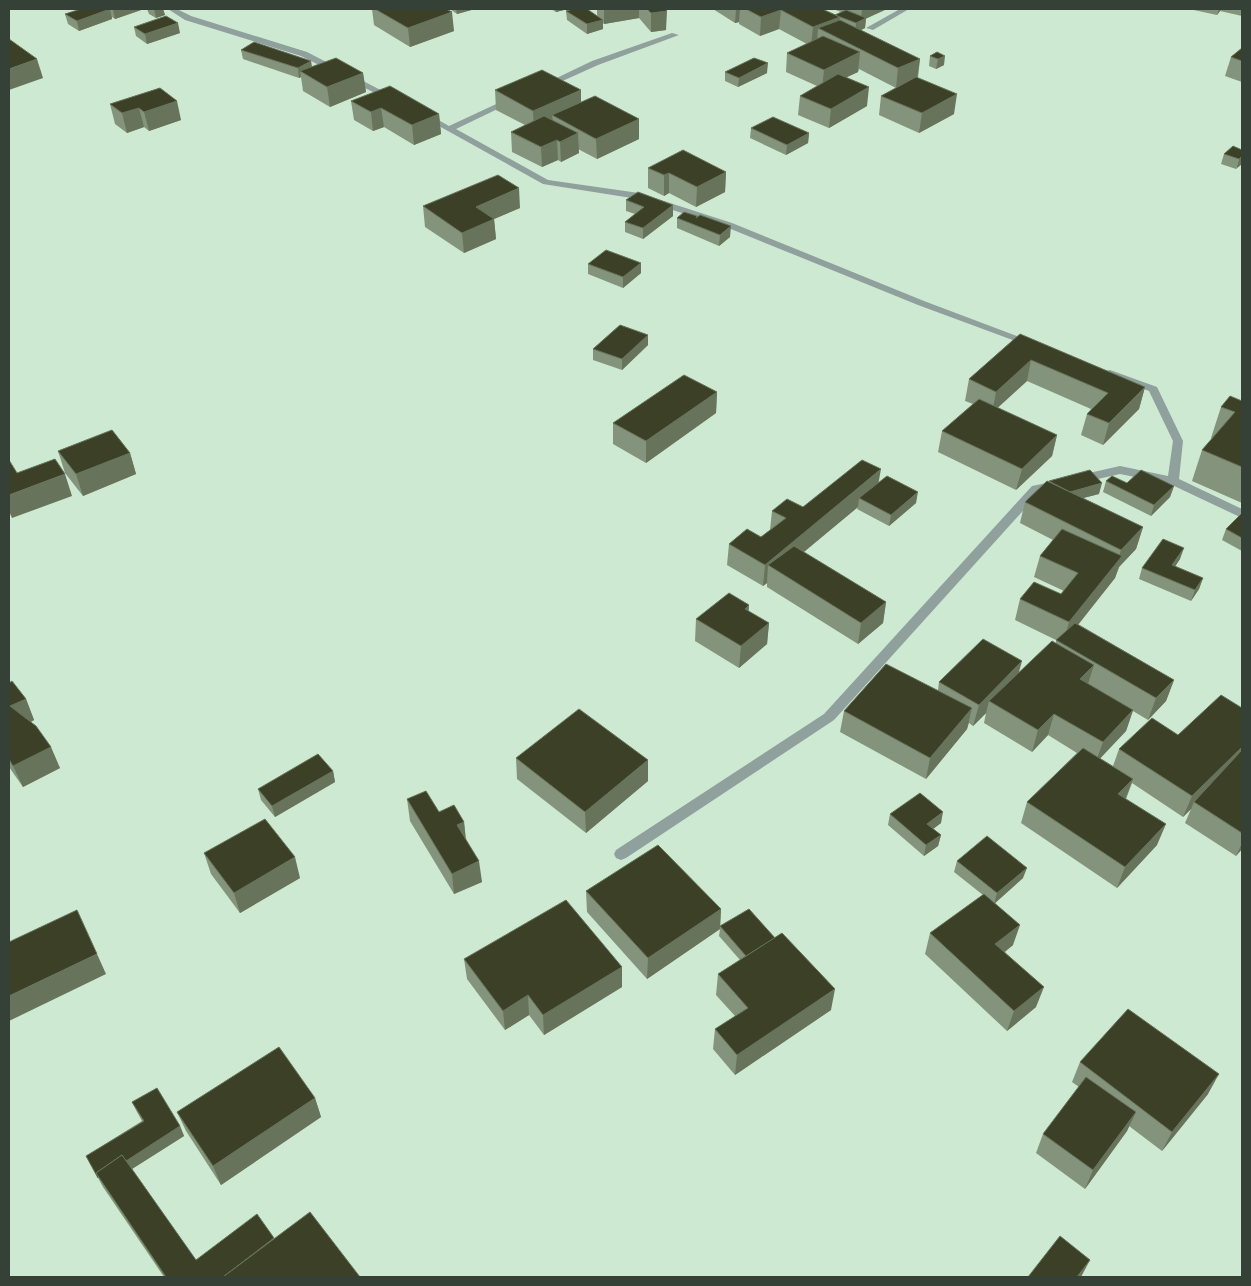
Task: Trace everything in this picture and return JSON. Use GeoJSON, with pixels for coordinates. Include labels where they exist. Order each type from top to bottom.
{"type":"FeatureCollection","features":[{"type":"Feature","properties":{"kind":"street"},"geometry":{"type":"LineString","coordinates":[[172,9],[188,18],[304,54],[403,104]]}},
{"type":"Feature","properties":{"kind":"street"},"geometry":{"type":"LineString","coordinates":[[870,28],[905,9]]}},
{"type":"Feature","properties":{"kind":"street"},"geometry":{"type":"LineString","coordinates":[[535,90],[595,63],[675,36]]}},
{"type":"Feature","properties":{"kind":"street"},"geometry":{"type":"LineString","coordinates":[[449,129],[518,98]]}},
{"type":"Feature","properties":{"kind":"street"},"geometry":{"type":"LineString","coordinates":[[419,112],[546,182],[639,196],[729,225],[921,303],[1041,348]]}},
{"type":"Feature","properties":{"kind":"street"},"geometry":{"type":"LineString","coordinates":[[1097,368],[1152,389],[1178,441],[1173,481]]}},
{"type":"Feature","properties":{"kind":"street"},"geometry":{"type":"LineString","coordinates":[[621,854],[829,717],[1036,489],[1120,470],[1173,481],[1242,514]]}},
{"type":"Feature","properties":{"kind":"building"},"geometry":{"type":"Polygon","coordinates":[[[81,9],[110,9],[77,21],[65,14],[81,9]]]}},
{"type":"Feature","properties":{"kind":"building"},"geometry":{"type":"Polygon","coordinates":[[[375,9],[446,9],[452,12],[408,28],[375,9]]]}},
{"type":"Feature","properties":{"kind":"building"},"geometry":{"type":"Polygon","coordinates":[[[587,9],[603,20],[587,24],[566,11],[587,9]]]}},
{"type":"Feature","properties":{"kind":"building"},"geometry":{"type":"Polygon","coordinates":[[[647,9],[665,9],[667,11],[651,13],[647,9]]]}},
{"type":"Feature","properties":{"kind":"building"},"geometry":{"type":"Polygon","coordinates":[[[746,9],[822,9],[840,17],[813,27],[781,10],[761,17],[746,9]]]}},
{"type":"Feature","properties":{"kind":"building"},"geometry":{"type":"Polygon","coordinates":[[[846,10],[866,18],[856,23],[835,15],[846,10]]]}},
{"type":"Feature","properties":{"kind":"building"},"geometry":{"type":"Polygon","coordinates":[[[166,16],[178,23],[145,34],[134,27],[166,16]]]}},
{"type":"Feature","properties":{"kind":"building"},"geometry":{"type":"Polygon","coordinates":[[[840,20],[920,59],[898,68],[818,28],[840,20]]]}},
{"type":"Feature","properties":{"kind":"building"},"geometry":{"type":"Polygon","coordinates":[[[823,36],[860,52],[824,70],[787,53],[823,36]]]}},
{"type":"Feature","properties":{"kind":"building"},"geometry":{"type":"Polygon","coordinates":[[[9,39],[37,59],[9,69],[9,39]]]}},
{"type":"Feature","properties":{"kind":"building"},"geometry":{"type":"Polygon","coordinates":[[[254,42],[311,61],[298,68],[241,50],[254,42]]]}},
{"type":"Feature","properties":{"kind":"building"},"geometry":{"type":"Polygon","coordinates":[[[1242,48],[1242,61],[1231,57],[1242,48]]]}},
{"type":"Feature","properties":{"kind":"building"},"geometry":{"type":"Polygon","coordinates":[[[937,52],[945,56],[938,59],[930,56],[937,52]]]}},
{"type":"Feature","properties":{"kind":"building"},"geometry":{"type":"Polygon","coordinates":[[[336,58],[363,73],[327,87],[300,71],[336,58]]]}},
{"type":"Feature","properties":{"kind":"building"},"geometry":{"type":"Polygon","coordinates":[[[754,58],[768,63],[739,78],[725,72],[754,58]]]}},
{"type":"Feature","properties":{"kind":"building"},"geometry":{"type":"Polygon","coordinates":[[[542,70],[581,90],[533,111],[495,90],[542,70]]]}},
{"type":"Feature","properties":{"kind":"building"},"geometry":{"type":"Polygon","coordinates":[[[838,74],[869,87],[831,109],[800,96],[838,74]]]}},
{"type":"Feature","properties":{"kind":"building"},"geometry":{"type":"Polygon","coordinates":[[[916,77],[957,94],[922,113],[881,96],[916,77]]]}},
{"type":"Feature","properties":{"kind":"building"},"geometry":{"type":"Polygon","coordinates":[[[390,86],[439,114],[412,125],[381,108],[371,112],[351,101],[390,86]]]}},
{"type":"Feature","properties":{"kind":"building"},"geometry":{"type":"Polygon","coordinates":[[[160,88],[177,101],[144,112],[139,108],[122,113],[110,104],[160,88]]]}},
{"type":"Feature","properties":{"kind":"building"},"geometry":{"type":"Polygon","coordinates":[[[595,96],[639,119],[596,139],[552,115],[595,96]]]}},
{"type":"Feature","properties":{"kind":"building"},"geometry":{"type":"Polygon","coordinates":[[[544,116],[578,133],[560,142],[557,140],[541,147],[511,132],[544,116]]]}},
{"type":"Feature","properties":{"kind":"building"},"geometry":{"type":"Polygon","coordinates":[[[773,117],[809,133],[787,145],[751,128],[773,117]]]}},
{"type":"Feature","properties":{"kind":"building"},"geometry":{"type":"Polygon","coordinates":[[[1233,146],[1242,150],[1242,156],[1239,159],[1224,154],[1233,146]]]}},
{"type":"Feature","properties":{"kind":"building"},"geometry":{"type":"Polygon","coordinates":[[[683,150],[726,172],[697,187],[669,173],[664,175],[648,168],[683,150]]]}},
{"type":"Feature","properties":{"kind":"building"},"geometry":{"type":"Polygon","coordinates":[[[498,175],[519,188],[476,207],[494,219],[462,233],[423,206],[498,175]]]}},
{"type":"Feature","properties":{"kind":"building"},"geometry":{"type":"Polygon","coordinates":[[[638,192],[673,205],[643,228],[625,222],[644,207],[626,200],[638,192]]]}},
{"type":"Feature","properties":{"kind":"building"},"geometry":{"type":"Polygon","coordinates":[[[684,212],[697,216],[696,218],[700,215],[731,226],[720,235],[677,218],[684,212]]]}},
{"type":"Feature","properties":{"kind":"building"},"geometry":{"type":"Polygon","coordinates":[[[606,250],[641,263],[623,277],[588,264],[606,250]]]}},
{"type":"Feature","properties":{"kind":"building"},"geometry":{"type":"Polygon","coordinates":[[[620,325],[648,335],[622,359],[593,349],[620,325]]]}},
{"type":"Feature","properties":{"kind":"building"},"geometry":{"type":"Polygon","coordinates":[[[1020,334],[1145,387],[1109,423],[1087,414],[1108,393],[1031,360],[996,392],[969,379],[1020,334]]]}},
{"type":"Feature","properties":{"kind":"building"},"geometry":{"type":"Polygon","coordinates":[[[684,375],[717,392],[646,441],[613,423],[684,375]]]}},
{"type":"Feature","properties":{"kind":"building"},"geometry":{"type":"Polygon","coordinates":[[[1230,396],[1242,401],[1242,467],[1202,450],[1235,412],[1221,407],[1230,396]]]}},
{"type":"Feature","properties":{"kind":"building"},"geometry":{"type":"Polygon","coordinates":[[[979,399],[1057,435],[1022,469],[942,431],[979,399]]]}},
{"type":"Feature","properties":{"kind":"building"},"geometry":{"type":"Polygon","coordinates":[[[112,430],[130,453],[76,474],[58,451],[112,430]]]}},
{"type":"Feature","properties":{"kind":"building"},"geometry":{"type":"Polygon","coordinates":[[[55,459],[65,474],[9,495],[9,460],[17,473],[55,459]]]}},
{"type":"Feature","properties":{"kind":"building"},"geometry":{"type":"Polygon","coordinates":[[[862,460],[881,469],[765,565],[729,544],[747,529],[761,537],[786,518],[772,511],[787,499],[803,507],[862,460]]]}},
{"type":"Feature","properties":{"kind":"building"},"geometry":{"type":"Polygon","coordinates":[[[1090,470],[1102,483],[1070,492],[1049,481],[1090,470]]]}},
{"type":"Feature","properties":{"kind":"building"},"geometry":{"type":"Polygon","coordinates":[[[1141,470],[1174,486],[1154,505],[1106,481],[1112,476],[1127,483],[1141,470]]]}},
{"type":"Feature","properties":{"kind":"building"},"geometry":{"type":"Polygon","coordinates":[[[887,476],[918,492],[891,515],[859,498],[887,476]]]}},
{"type":"Feature","properties":{"kind":"building"},"geometry":{"type":"Polygon","coordinates":[[[1047,481],[1143,527],[1121,550],[1025,502],[1047,481]]]}},
{"type":"Feature","properties":{"kind":"building"},"geometry":{"type":"Polygon","coordinates":[[[1242,513],[1242,538],[1226,529],[1242,513]]]}},
{"type":"Feature","properties":{"kind":"building"},"geometry":{"type":"Polygon","coordinates":[[[1062,529],[1122,556],[1069,622],[1020,599],[1034,582],[1061,594],[1078,573],[1040,556],[1062,529]]]}},
{"type":"Feature","properties":{"kind":"building"},"geometry":{"type":"Polygon","coordinates":[[[1163,539],[1184,548],[1172,565],[1203,578],[1195,590],[1142,568],[1163,539]]]}},
{"type":"Feature","properties":{"kind":"building"},"geometry":{"type":"Polygon","coordinates":[[[794,546],[886,602],[861,623],[768,565],[794,546]]]}},
{"type":"Feature","properties":{"kind":"building"},"geometry":{"type":"Polygon","coordinates":[[[729,593],[749,605],[745,609],[769,623],[741,646],[696,619],[729,593]]]}},
{"type":"Feature","properties":{"kind":"building"},"geometry":{"type":"Polygon","coordinates":[[[1075,623],[1174,680],[1156,698],[1056,640],[1075,623]]]}},
{"type":"Feature","properties":{"kind":"building"},"geometry":{"type":"Polygon","coordinates":[[[983,639],[1022,661],[979,705],[939,682],[983,639]]]}},
{"type":"Feature","properties":{"kind":"building"},"geometry":{"type":"Polygon","coordinates":[[[1052,641],[1094,665],[1080,679],[1133,710],[1103,742],[1054,714],[1038,730],[989,701],[1052,641]]]}},
{"type":"Feature","properties":{"kind":"building"},"geometry":{"type":"Polygon","coordinates":[[[886,664],[972,708],[930,758],[844,711],[886,664]]]}},
{"type":"Feature","properties":{"kind":"building"},"geometry":{"type":"Polygon","coordinates":[[[12,681],[26,699],[10,706],[36,726],[51,747],[13,766],[9,759],[9,683],[12,681]]]}},
{"type":"Feature","properties":{"kind":"building"},"geometry":{"type":"Polygon","coordinates":[[[1221,695],[1242,708],[1242,747],[1192,796],[1119,749],[1152,718],[1178,735],[1221,695]]]}},
{"type":"Feature","properties":{"kind":"building"},"geometry":{"type":"Polygon","coordinates":[[[579,709],[648,760],[585,812],[516,758],[579,709]]]}},
{"type":"Feature","properties":{"kind":"building"},"geometry":{"type":"Polygon","coordinates":[[[1083,748],[1133,779],[1118,794],[1166,824],[1125,867],[1027,802],[1083,748]]]}},
{"type":"Feature","properties":{"kind":"building"},"geometry":{"type":"Polygon","coordinates":[[[1242,752],[1242,833],[1194,802],[1242,752]]]}},
{"type":"Feature","properties":{"kind":"building"},"geometry":{"type":"Polygon","coordinates":[[[318,754],[333,771],[272,806],[258,789],[318,754]]]}},
{"type":"Feature","properties":{"kind":"building"},"geometry":{"type":"Polygon","coordinates":[[[426,791],[439,812],[454,805],[464,822],[457,825],[479,861],[452,874],[407,799],[426,791]]]}},
{"type":"Feature","properties":{"kind":"building"},"geometry":{"type":"Polygon","coordinates":[[[920,793],[943,812],[927,824],[941,835],[926,845],[890,814],[920,793]]]}},
{"type":"Feature","properties":{"kind":"building"},"geometry":{"type":"Polygon","coordinates":[[[265,819],[295,857],[234,893],[204,853],[265,819]]]}},
{"type":"Feature","properties":{"kind":"building"},"geometry":{"type":"Polygon","coordinates":[[[987,836],[1027,868],[997,893],[957,861],[987,836]]]}},
{"type":"Feature","properties":{"kind":"building"},"geometry":{"type":"Polygon","coordinates":[[[658,845],[721,909],[648,958],[586,891],[658,845]]]}},
{"type":"Feature","properties":{"kind":"building"},"geometry":{"type":"Polygon","coordinates":[[[984,894],[1020,925],[995,944],[1044,987],[1014,1011],[930,933],[984,894]]]}},
{"type":"Feature","properties":{"kind":"building"},"geometry":{"type":"Polygon","coordinates":[[[566,900],[622,967],[543,1015],[528,995],[503,1011],[464,959],[566,900]]]}},
{"type":"Feature","properties":{"kind":"building"},"geometry":{"type":"Polygon","coordinates":[[[749,909],[775,938],[746,956],[720,926],[749,909]]]}},
{"type":"Feature","properties":{"kind":"building"},"geometry":{"type":"Polygon","coordinates":[[[77,910],[97,954],[9,996],[9,942],[77,910]]]}},
{"type":"Feature","properties":{"kind":"building"},"geometry":{"type":"Polygon","coordinates":[[[782,933],[835,989],[737,1055],[715,1029],[748,1008],[718,974],[782,933]]]}},
{"type":"Feature","properties":{"kind":"building"},"geometry":{"type":"Polygon","coordinates":[[[1128,1009],[1219,1074],[1172,1132],[1080,1062],[1128,1009]]]}},
{"type":"Feature","properties":{"kind":"building"},"geometry":{"type":"Polygon","coordinates":[[[279,1047],[315,1098],[213,1166],[177,1112],[279,1047]]]}},
{"type":"Feature","properties":{"kind":"building"},"geometry":{"type":"Polygon","coordinates":[[[1086,1077],[1136,1112],[1093,1170],[1043,1134],[1086,1077]]]}},
{"type":"Feature","properties":{"kind":"building"},"geometry":{"type":"Polygon","coordinates":[[[157,1088],[180,1126],[126,1161],[122,1155],[96,1173],[98,1178],[86,1156],[144,1121],[132,1102],[157,1088]]]}},
{"type":"Feature","properties":{"kind":"building"},"geometry":{"type":"Polygon","coordinates":[[[122,1155],[196,1260],[257,1214],[274,1238],[223,1277],[166,1277],[96,1173],[122,1155]]]}},
{"type":"Feature","properties":{"kind":"building"},"geometry":{"type":"Polygon","coordinates":[[[310,1212],[360,1277],[223,1277],[310,1212]]]}},
{"type":"Feature","properties":{"kind":"building"},"geometry":{"type":"Polygon","coordinates":[[[1060,1236],[1090,1260],[1077,1277],[1028,1277],[1060,1236]]]}}]}
